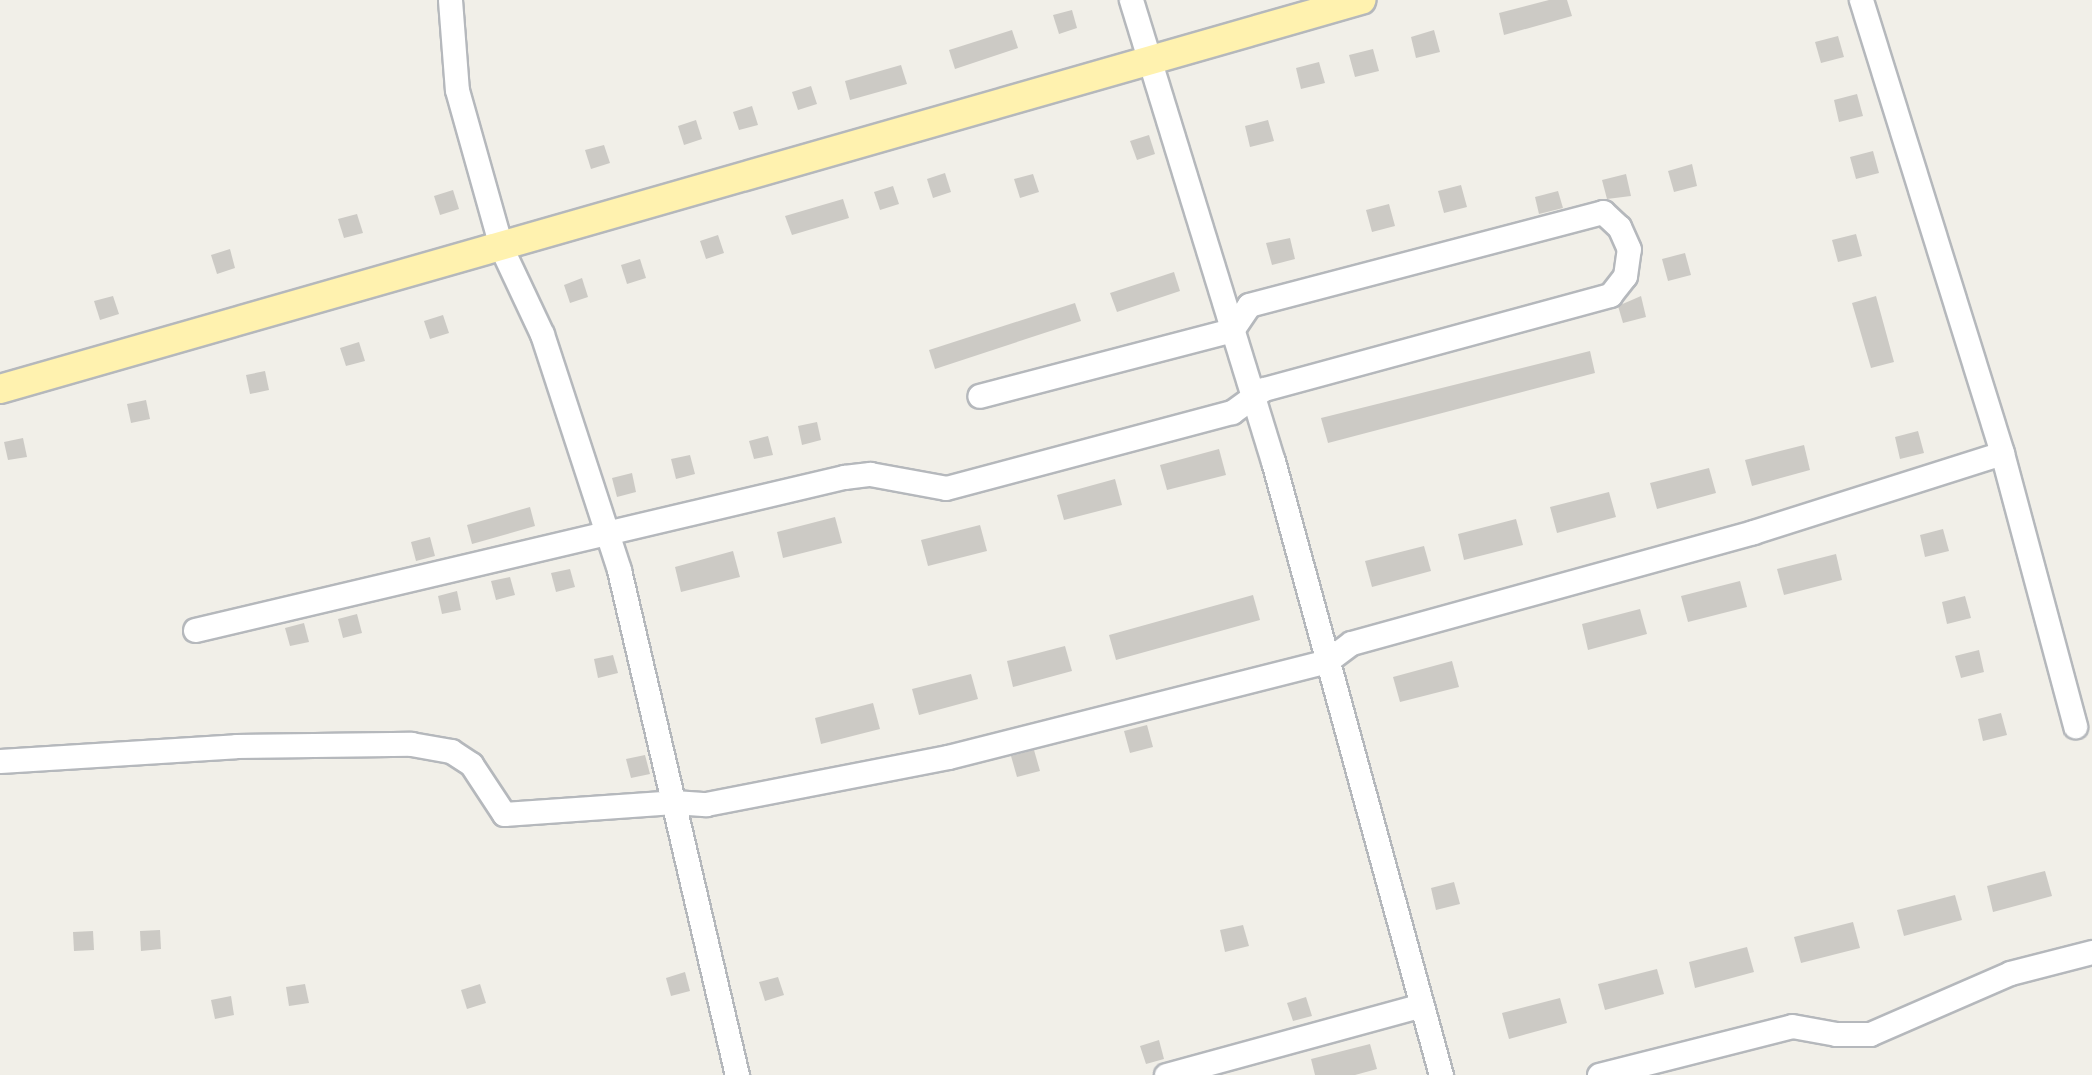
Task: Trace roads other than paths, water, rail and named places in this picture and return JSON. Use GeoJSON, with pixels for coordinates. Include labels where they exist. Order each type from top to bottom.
{"type":"FeatureCollection","features":[{"type":"Feature","properties":{"kind":"main road"},"geometry":{"type":"LineString","coordinates":[[0,389],[1361,0]]}},
{"type":"Feature","properties":{"kind":"street"},"geometry":{"type":"LineString","coordinates":[[450,0],[457,90],[501,247],[542,334],[607,535],[674,802],[737,1075]]}},
{"type":"Feature","properties":{"kind":"street"},"geometry":{"type":"LineString","coordinates":[[1131,0],[1148,63],[1253,398],[1441,1075]]}},
{"type":"Feature","properties":{"kind":"street"},"geometry":{"type":"LineString","coordinates":[[1861,0],[2002,453],[2075,726]]}},
{"type":"Feature","properties":{"kind":"street"},"geometry":{"type":"LineString","coordinates":[[195,630],[844,477],[870,474],[946,488],[1232,412],[1264,389],[1610,295],[1625,276],[1629,249],[1619,227],[1603,212],[1249,305],[1232,330],[979,396]]}},
{"type":"Feature","properties":{"kind":"street"},"geometry":{"type":"LineString","coordinates":[[0,761],[236,746],[411,744],[451,751],[471,764],[504,814],[674,802],[706,804],[947,757],[1328,661],[1351,643],[1753,532],[2002,453]]}},
{"type":"Feature","properties":{"kind":"street"},"geometry":{"type":"LineString","coordinates":[[1600,1075],[1792,1026],[1836,1034],[1870,1034],[2010,973],[2092,953]]}},
{"type":"Feature","properties":{"kind":"street"},"geometry":{"type":"LineString","coordinates":[[1166,1075],[1422,1005]]}}]}
